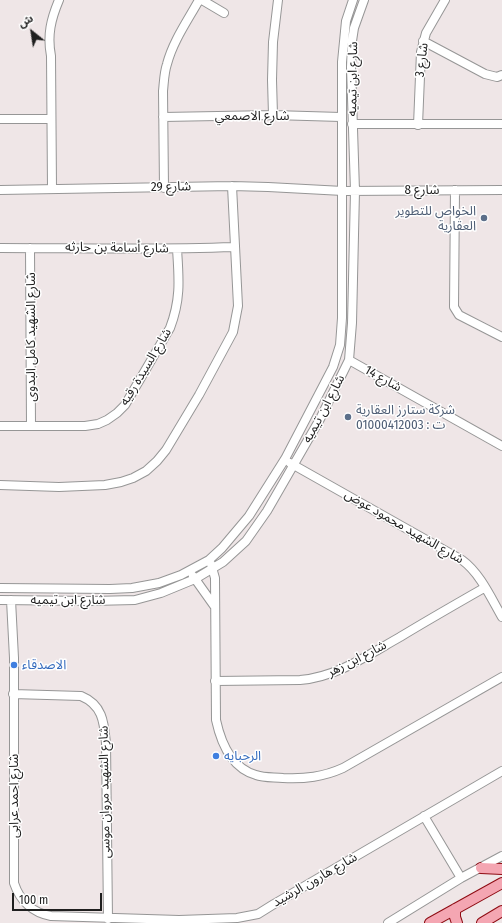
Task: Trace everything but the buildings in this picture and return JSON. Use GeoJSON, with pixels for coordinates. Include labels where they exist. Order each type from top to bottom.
{"type":"FeatureCollection","features":[{"type":"Feature","properties":{"kind":"main road"},"geometry":{"type":"LineString","coordinates":[[481,868],[502,869]]}},
{"type":"Feature","properties":{"kind":"main road"},"geometry":{"type":"LineString","coordinates":[[436,922],[455,909],[502,883]]}},
{"type":"Feature","properties":{"kind":"main road"},"geometry":{"type":"LineString","coordinates":[[455,909],[457,923]]}},
{"type":"Feature","properties":{"kind":"main road"},"geometry":{"type":"LineString","coordinates":[[482,923],[502,911]]}},
{"type":"Feature","properties":{"kind":"street"},"geometry":{"type":"LineString","coordinates":[[52,189],[49,34],[50,23],[59,0]]}},
{"type":"Feature","properties":{"kind":"street"},"geometry":{"type":"LineString","coordinates":[[164,188],[163,91],[167,64],[173,48],[199,0]]}},
{"type":"Feature","properties":{"kind":"street"},"geometry":{"type":"LineString","coordinates":[[202,0],[224,13]]}},
{"type":"Feature","properties":{"kind":"street"},"geometry":{"type":"LineString","coordinates":[[273,116],[273,42],[278,0]]}},
{"type":"Feature","properties":{"kind":"street","name":"شارع ابن تيميه"},"geometry":{"type":"LineString","coordinates":[[0,588],[132,588],[159,583],[191,571],[209,560],[237,532],[249,516],[285,459],[333,367],[338,352],[342,318],[342,62],[346,21],[353,0]]}},
{"type":"Feature","properties":{"kind":"street","name":"شارع ابن تيميه"},"geometry":{"type":"LineString","coordinates":[[0,600],[134,600],[161,593],[195,579],[213,569],[229,557],[246,541],[267,511],[320,419],[344,371],[349,357],[352,320],[355,191],[352,124],[352,41],[354,28],[364,0]]}},
{"type":"Feature","properties":{"kind":"street","name":"شارع 3"},"geometry":{"type":"LineString","coordinates":[[418,125],[421,52],[423,41],[445,0]]}},
{"type":"Feature","properties":{"kind":"street"},"geometry":{"type":"LineString","coordinates":[[423,41],[485,74],[497,77],[502,75]]}},
{"type":"Feature","properties":{"kind":"street","name":"شارع الاصمعي"},"geometry":{"type":"LineString","coordinates":[[163,117],[341,117]]}},
{"type":"Feature","properties":{"kind":"street"},"geometry":{"type":"LineString","coordinates":[[0,119],[50,119]]}},
{"type":"Feature","properties":{"kind":"street"},"geometry":{"type":"LineString","coordinates":[[352,124],[502,124]]}},
{"type":"Feature","properties":{"kind":"street"},"geometry":{"type":"LineString","coordinates":[[0,485],[59,487],[106,485],[134,478],[157,461],[174,438],[233,332],[238,306],[232,186]]}},
{"type":"Feature","properties":{"kind":"street","name":"شارع 29"},"geometry":{"type":"LineString","coordinates":[[0,190],[232,186],[343,190]]}},
{"type":"Feature","properties":{"kind":"street","name":"شارع 8"},"geometry":{"type":"LineString","coordinates":[[343,190],[502,190]]}},
{"type":"Feature","properties":{"kind":"street"},"geometry":{"type":"LineString","coordinates":[[455,190],[454,310],[463,318],[502,337]]}},
{"type":"Feature","properties":{"kind":"street","name":"شارع أسامة بن حارثه"},"geometry":{"type":"LineString","coordinates":[[0,248],[177,249],[234,247]]}},
{"type":"Feature","properties":{"kind":"street","name":"شارع الشهيد كامل البدوى"},"geometry":{"type":"LineString","coordinates":[[30,248],[31,426]]}},
{"type":"Feature","properties":{"kind":"street","name":"شارع السيدة رقيه"},"geometry":{"type":"LineString","coordinates":[[0,426],[86,426],[98,424],[117,413],[125,405],[170,328],[174,317],[179,286],[177,249]]}},
{"type":"Feature","properties":{"kind":"street","name":"شارع 14"},"geometry":{"type":"LineString","coordinates":[[338,352],[502,446]]}},
{"type":"Feature","properties":{"kind":"street"},"geometry":{"type":"LineString","coordinates":[[333,367],[344,371]]}},
{"type":"Feature","properties":{"kind":"street","name":"شارع الشهيد محمود عوض"},"geometry":{"type":"LineString","coordinates":[[285,459],[462,560],[470,566],[502,617]]}},
{"type":"Feature","properties":{"kind":"street"},"geometry":{"type":"LineString","coordinates":[[209,560],[215,578],[214,710],[218,731],[227,751],[235,763],[247,772],[256,775],[301,779],[323,776],[343,768],[502,676]]}},
{"type":"Feature","properties":{"kind":"street"},"geometry":{"type":"LineString","coordinates":[[191,571],[215,608]]}},
{"type":"Feature","properties":{"kind":"street","name":"شارع ابن زهر"},"geometry":{"type":"LineString","coordinates":[[215,681],[300,680],[312,679],[334,672],[384,646],[484,588]]}},
{"type":"Feature","properties":{"kind":"street","name":"شارع احمد عرابى"},"geometry":{"type":"LineString","coordinates":[[11,600],[14,639],[14,883],[16,890],[19,896],[27,904],[43,915],[108,919]]}},
{"type":"Feature","properties":{"kind":"street","name":"شارع الشهيد مروان موسى"},"geometry":{"type":"LineString","coordinates":[[14,694],[81,696],[95,705],[102,715],[105,727],[106,743],[108,919]]}},
{"type":"Feature","properties":{"kind":"street","name":"شارع هارون الرشيد"},"geometry":{"type":"LineString","coordinates":[[108,919],[179,921],[237,918],[258,914],[502,771]]}},
{"type":"Feature","properties":{"kind":"street"},"geometry":{"type":"LineString","coordinates":[[424,816],[461,878]]}},
{"type":"Feature","properties":{"kind":"street"},"geometry":{"type":"LineString","coordinates":[[388,923],[461,878],[502,856]]}},
{"type":"Feature","properties":{"kind":"place","name":"الخواص للتطوير العقارية"},"geometry":{"type":"Point","coordinates":[484,218]}},
{"type":"Feature","properties":{"kind":"place","name":"شركة ستارز العقارية ت : 01000412003"},"geometry":{"type":"Point","coordinates":[348,417]}},
{"type":"Feature","properties":{"kind":"place","name":"الاصدقاء"},"geometry":{"type":"Point","coordinates":[14,665]}},
{"type":"Feature","properties":{"kind":"place","name":"الرحبايه"},"geometry":{"type":"Point","coordinates":[216,756]}}]}
